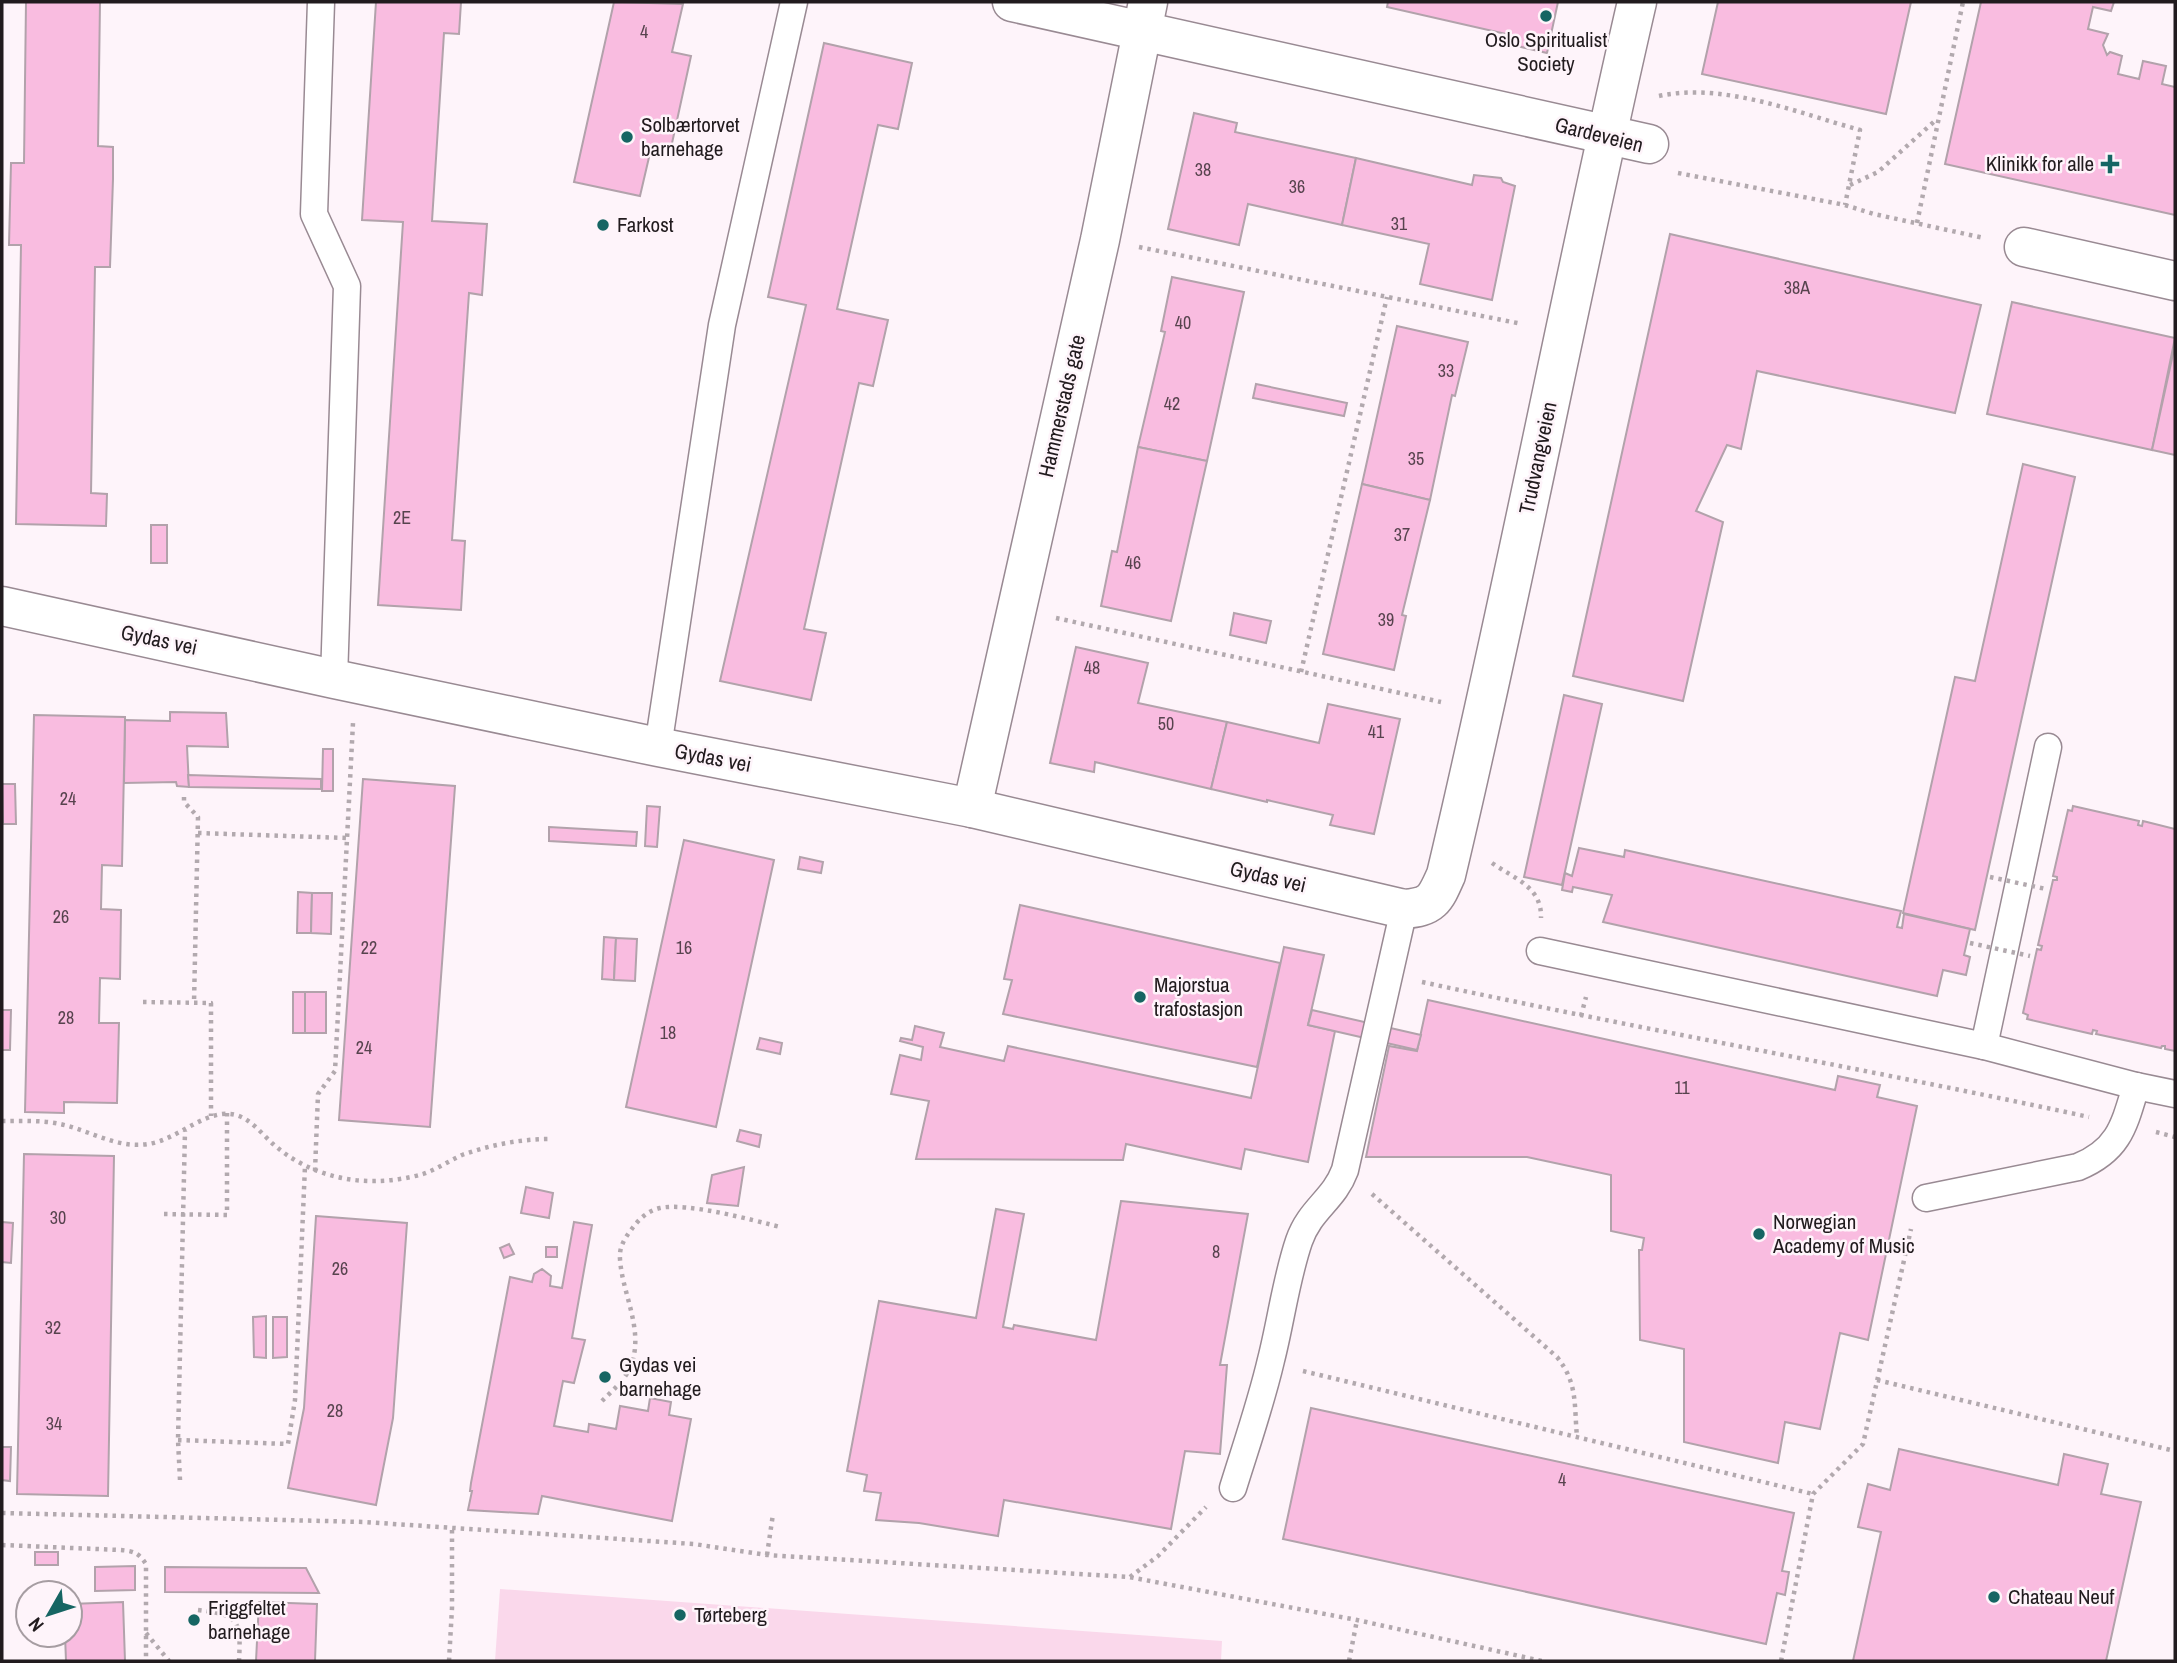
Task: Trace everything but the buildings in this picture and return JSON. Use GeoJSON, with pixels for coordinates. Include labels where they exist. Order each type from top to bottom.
{"type":"FeatureCollection","features":[{"type":"Feature","properties":{"kind":"street","name":"Gardeveien"},"geometry":{"type":"LineString","coordinates":[[1012,2],[1144,16],[1649,144]]}},
{"type":"Feature","properties":{"kind":"street","name":"Trudvangveien"},"geometry":{"type":"LineString","coordinates":[[1414,908],[1437,896],[1446,875],[1478,740],[1606,134],[1637,2]]}},
{"type":"Feature","properties":{"kind":"street","name":"Hammerstads gate"},"geometry":{"type":"LineString","coordinates":[[972,808],[1100,240],[1144,16]]}},
{"type":"Feature","properties":{"kind":"street"},"geometry":{"type":"LineString","coordinates":[[2024,247],[2175,281]]}},
{"type":"Feature","properties":{"kind":"street","name":"Gydas vei"},"geometry":{"type":"LineString","coordinates":[[2,606],[657,747],[972,808],[1414,908]]}},
{"type":"Feature","properties":{"kind":"lane"},"geometry":{"type":"LineString","coordinates":[[321,2],[314,214],[347,286],[334,679]]}},
{"type":"Feature","properties":{"kind":"lane"},"geometry":{"type":"LineString","coordinates":[[657,747],[722,326],[794,2]]}},
{"type":"Feature","properties":{"kind":"lane"},"geometry":{"type":"LineString","coordinates":[[1984,1046],[2048,747]]}},
{"type":"Feature","properties":{"kind":"lane"},"geometry":{"type":"LineString","coordinates":[[1233,1488],[1271,1363],[1298,1243],[1306,1223],[1340,1184],[1345,1170],[1414,908]]}},
{"type":"Feature","properties":{"kind":"lane"},"geometry":{"type":"LineString","coordinates":[[1540,951],[1984,1046],[2175,1094]]}},
{"type":"Feature","properties":{"kind":"lane"},"geometry":{"type":"LineString","coordinates":[[1926,1198],[2078,1167],[2093,1161],[2106,1151],[2124,1125],[2136,1086]]}},
{"type":"Feature","properties":{"kind":"path"},"geometry":{"type":"LineString","coordinates":[[1917,223],[1963,2]]}},
{"type":"Feature","properties":{"kind":"path"},"geometry":{"type":"LineString","coordinates":[[1658,87],[1658,96],[1698,91],[1744,97],[1860,130],[1845,205]]}},
{"type":"Feature","properties":{"kind":"path"},"geometry":{"type":"LineString","coordinates":[[1849,185],[1878,172],[1938,118]]}},
{"type":"Feature","properties":{"kind":"path","name":"Gardeveien"},"geometry":{"type":"LineString","coordinates":[[1649,144],[1670,171],[1845,205],[1874,214],[2024,247]]}},
{"type":"Feature","properties":{"kind":"path"},"geometry":{"type":"LineString","coordinates":[[1138,247],[1522,324]]}},
{"type":"Feature","properties":{"kind":"path"},"geometry":{"type":"LineString","coordinates":[[1301,672],[1387,297]]}},
{"type":"Feature","properties":{"kind":"path"},"geometry":{"type":"LineString","coordinates":[[1043,615],[1441,702]]}},
{"type":"Feature","properties":{"kind":"path"},"geometry":{"type":"LineString","coordinates":[[315,1171],[318,1094],[335,1071],[353,718]]}},
{"type":"Feature","properties":{"kind":"path"},"geometry":{"type":"LineString","coordinates":[[184,797],[184,802],[198,817],[194,1003]]}},
{"type":"Feature","properties":{"kind":"path"},"geometry":{"type":"LineString","coordinates":[[198,832],[347,838]]}},
{"type":"Feature","properties":{"kind":"path"},"geometry":{"type":"LineString","coordinates":[[1486,859],[1537,895],[1541,904],[1540,951]]}},
{"type":"Feature","properties":{"kind":"path"},"geometry":{"type":"LineString","coordinates":[[1990,877],[2046,889]]}},
{"type":"Feature","properties":{"kind":"path"},"geometry":{"type":"LineString","coordinates":[[1970,943],[2030,956]]}},
{"type":"Feature","properties":{"kind":"path"},"geometry":{"type":"LineString","coordinates":[[1418,972],[1420,981],[1581,1016],[1924,1081],[2175,1137]]}},
{"type":"Feature","properties":{"kind":"path"},"geometry":{"type":"LineString","coordinates":[[143,1002],[211,1003],[211,1116]]}},
{"type":"Feature","properties":{"kind":"path"},"geometry":{"type":"LineString","coordinates":[[2,1121],[56,1123],[102,1138],[147,1144],[168,1139],[211,1116],[228,1113],[246,1119],[279,1149],[305,1166],[352,1180],[395,1179],[423,1174],[481,1149],[525,1139],[550,1139]]}},
{"type":"Feature","properties":{"kind":"path"},"geometry":{"type":"LineString","coordinates":[[164,1214],[227,1215],[228,1113]]}},
{"type":"Feature","properties":{"kind":"path"},"geometry":{"type":"LineString","coordinates":[[180,1480],[178,1440],[185,1131]]}},
{"type":"Feature","properties":{"kind":"path"},"geometry":{"type":"LineString","coordinates":[[178,1440],[288,1444],[295,1400],[305,1166]]}},
{"type":"Feature","properties":{"kind":"path"},"geometry":{"type":"LineString","coordinates":[[1345,1170],[1557,1357],[1568,1371],[1573,1385],[1577,1437]]}},
{"type":"Feature","properties":{"kind":"path"},"geometry":{"type":"LineString","coordinates":[[1781,1661],[1813,1494],[1863,1444],[1914,1215],[1926,1198]]}},
{"type":"Feature","properties":{"kind":"path"},"geometry":{"type":"LineString","coordinates":[[602,1401],[629,1371],[634,1358],[633,1326],[620,1259],[625,1237],[640,1219],[650,1211],[675,1207],[741,1217],[780,1227]]}},
{"type":"Feature","properties":{"kind":"path"},"geometry":{"type":"LineString","coordinates":[[1271,1363],[1813,1494]]}},
{"type":"Feature","properties":{"kind":"path"},"geometry":{"type":"LineString","coordinates":[[1877,1380],[2175,1451]]}},
{"type":"Feature","properties":{"kind":"path"},"geometry":{"type":"LineString","coordinates":[[1129,1577],[1158,1556],[1213,1501],[1233,1488]]}},
{"type":"Feature","properties":{"kind":"path"},"geometry":{"type":"LineString","coordinates":[[2,1513],[364,1522],[694,1544],[766,1555],[1129,1577],[1357,1620],[1542,1661]]}},
{"type":"Feature","properties":{"kind":"path"},"geometry":{"type":"LineString","coordinates":[[766,1555],[773,1514]]}},
{"type":"Feature","properties":{"kind":"path"},"geometry":{"type":"LineString","coordinates":[[449,1661],[452,1527]]}},
{"type":"Feature","properties":{"kind":"path"},"geometry":{"type":"LineString","coordinates":[[2,1545],[121,1550],[140,1555],[146,1564],[146,1661]]}},
{"type":"Feature","properties":{"kind":"path"},"geometry":{"type":"LineString","coordinates":[[198,1611],[223,1613],[237,1625],[240,1632],[239,1661]]}},
{"type":"Feature","properties":{"kind":"path"},"geometry":{"type":"LineString","coordinates":[[1349,1661],[1357,1620]]}},
{"type":"Feature","properties":{"kind":"path"},"geometry":{"type":"LineString","coordinates":[[146,1633],[169,1661]]}},
{"type":"Feature","properties":{"kind":"shaded area","name":"Tørteberg"},"geometry":{"type":"Polygon","coordinates":[[[500,1589],[1222,1641],[1221,1661],[495,1661],[500,1589]]]}},
{"type":"Feature","properties":{"kind":"place","name":"Oslo Spiritualist Society"},"geometry":{"type":"Point","coordinates":[1546,16]}},
{"type":"Feature","properties":{"kind":"place","name":"Solbærtorvet barnehage"},"geometry":{"type":"Point","coordinates":[627,137]}},
{"type":"Feature","properties":{"kind":"place","name":"Klinikk for alle"},"geometry":{"type":"Point","coordinates":[2110,164]}},
{"type":"Feature","properties":{"kind":"place","name":"Farkost"},"geometry":{"type":"Point","coordinates":[603,225]}},
{"type":"Feature","properties":{"kind":"place","name":"Majorstua trafostasjon"},"geometry":{"type":"Point","coordinates":[1140,997]}},
{"type":"Feature","properties":{"kind":"place","name":"Norwegian Academy of Music"},"geometry":{"type":"Point","coordinates":[1759,1234]}},
{"type":"Feature","properties":{"kind":"place","name":"Gydas vei barnehage"},"geometry":{"type":"Point","coordinates":[605,1377]}},
{"type":"Feature","properties":{"kind":"place","name":"Chateau Neuf"},"geometry":{"type":"Point","coordinates":[1994,1597]}},
{"type":"Feature","properties":{"kind":"place","name":"Tørteberg"},"geometry":{"type":"Point","coordinates":[680,1615]}},
{"type":"Feature","properties":{"kind":"place","name":"Friggfeltet barnehage"},"geometry":{"type":"Point","coordinates":[194,1620]}}]}
